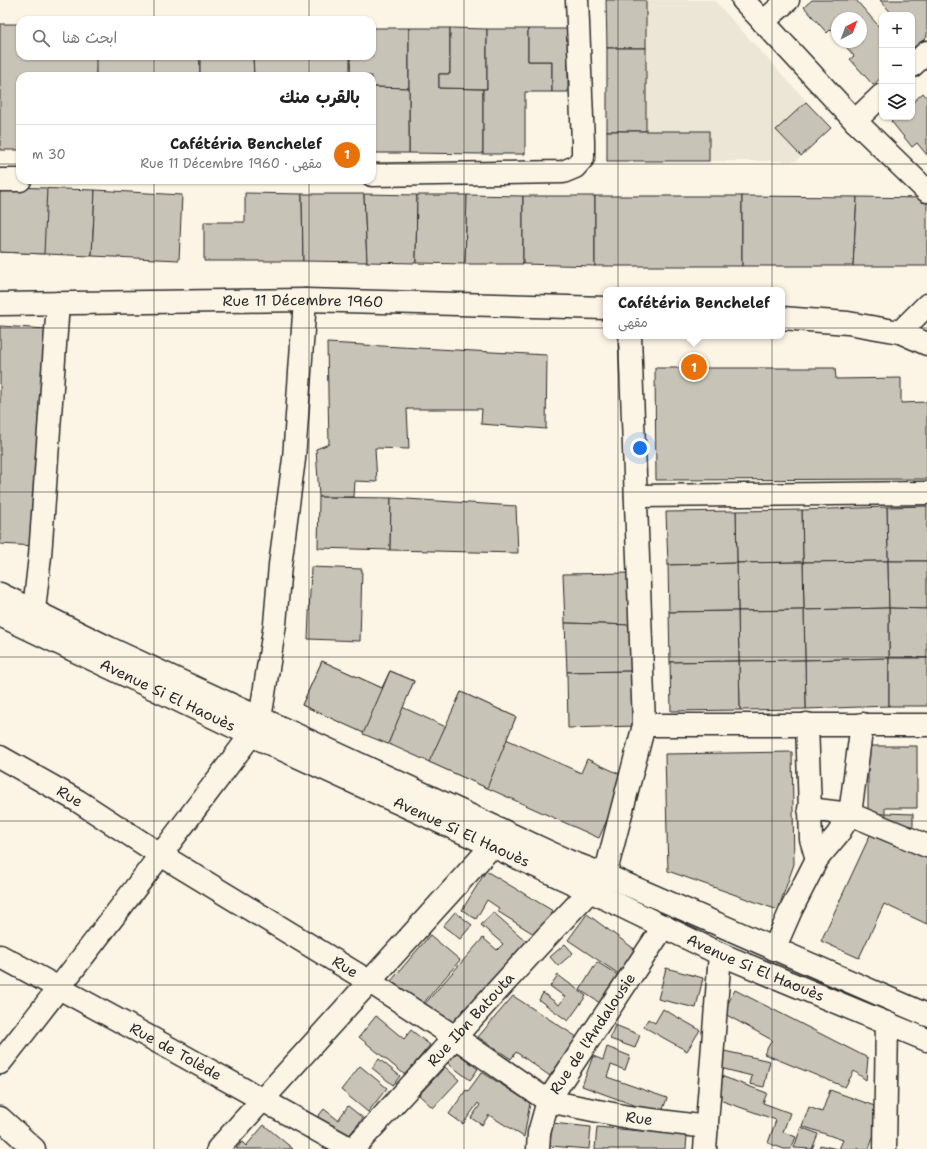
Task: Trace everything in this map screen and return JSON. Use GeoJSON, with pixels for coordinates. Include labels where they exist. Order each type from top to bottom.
{"type":"FeatureCollection","features":[{"type":"Feature","properties":{"kind":"street"},"geometry":{"type":"LineString","coordinates":[[376,175],[562,172],[574,167],[583,158],[577,0]]}},
{"type":"Feature","properties":{"kind":"street"},"geometry":{"type":"LineString","coordinates":[[743,0],[855,121],[927,191]]}},
{"type":"Feature","properties":{"kind":"street"},"geometry":{"type":"LineString","coordinates":[[763,22],[788,0]]}},
{"type":"Feature","properties":{"kind":"street"},"geometry":{"type":"LineString","coordinates":[[915,63],[927,52]]}},
{"type":"Feature","properties":{"kind":"street"},"geometry":{"type":"LineString","coordinates":[[855,121],[879,98]]}},
{"type":"Feature","properties":{"kind":"street"},"geometry":{"type":"LineString","coordinates":[[0,180],[16,180]]}},
{"type":"Feature","properties":{"kind":"street"},"geometry":{"type":"LineString","coordinates":[[0,1062],[60,988],[161,855],[255,727],[269,663],[294,460],[306,300]]}},
{"type":"Feature","properties":{"kind":"street","name":"Rue 11 Décembre 1960"},"geometry":{"type":"LineString","coordinates":[[0,304],[306,300],[603,308]]}},
{"type":"Feature","properties":{"kind":"street"},"geometry":{"type":"LineString","coordinates":[[34,610],[40,556],[58,303]]}},
{"type":"Feature","properties":{"kind":"street"},"geometry":{"type":"LineString","coordinates":[[900,332],[927,305]]}},
{"type":"Feature","properties":{"kind":"street"},"geometry":{"type":"LineString","coordinates":[[785,318],[848,323],[900,332],[927,344]]}},
{"type":"Feature","properties":{"kind":"street"},"geometry":{"type":"LineString","coordinates":[[605,875],[644,725],[630,339]]}},
{"type":"Feature","properties":{"kind":"street"},"geometry":{"type":"LineString","coordinates":[[636,496],[927,493]]}},
{"type":"Feature","properties":{"kind":"street","name":"Avenue Si El Haouès"},"geometry":{"type":"LineString","coordinates":[[0,594],[109,648],[255,727],[492,846],[664,926],[720,954],[927,1040]]}},
{"type":"Feature","properties":{"kind":"street","name":"Avenue Si El Haouès"},"geometry":{"type":"LineString","coordinates":[[0,615],[255,727],[568,861],[605,875],[774,950],[927,1015]]}},
{"type":"Feature","properties":{"kind":"street"},"geometry":{"type":"LineString","coordinates":[[806,724],[811,839],[817,859]]}},
{"type":"Feature","properties":{"kind":"street"},"geometry":{"type":"LineString","coordinates":[[774,950],[791,910],[817,859],[838,834],[850,814],[862,724]]}},
{"type":"Feature","properties":{"kind":"street"},"geometry":{"type":"LineString","coordinates":[[644,725],[927,725]]}},
{"type":"Feature","properties":{"kind":"street","name":"Rue"},"geometry":{"type":"LineString","coordinates":[[0,757],[78,801],[161,855],[370,982],[455,1037],[548,1101],[628,1117],[707,1127]]}},
{"type":"Feature","properties":{"kind":"street"},"geometry":{"type":"LineString","coordinates":[[809,809],[850,814],[927,846]]}},
{"type":"Feature","properties":{"kind":"street"},"geometry":{"type":"LineString","coordinates":[[218,1149],[492,846]]}},
{"type":"Feature","properties":{"kind":"street","name":"Rue Ibn Batouta"},"geometry":{"type":"LineString","coordinates":[[352,1149],[605,875]]}},
{"type":"Feature","properties":{"kind":"street","name":"Rue de l'Andalousie"},"geometry":{"type":"LineString","coordinates":[[538,1149],[539,1133],[548,1101],[664,926]]}},
{"type":"Feature","properties":{"kind":"street"},"geometry":{"type":"LineString","coordinates":[[705,1149],[720,954]]}},
{"type":"Feature","properties":{"kind":"street","name":"Rue de Tolède"},"geometry":{"type":"LineString","coordinates":[[0,956],[352,1149]]}},
{"type":"Feature","properties":{"kind":"street"},"geometry":{"type":"LineString","coordinates":[[885,1149],[887,1023]]}},
{"type":"Feature","properties":{"kind":"street"},"geometry":{"type":"LineString","coordinates":[[0,1118],[34,1149]]}},
{"type":"Feature","properties":{"kind":"shaded area"},"geometry":{"type":"Polygon","coordinates":[[[606,0],[714,0],[831,128],[796,161],[607,161],[606,0]]]}},
{"type":"Feature","properties":{"kind":"building"},"geometry":{"type":"Polygon","coordinates":[[[606,0],[646,0],[646,48],[607,48],[606,0]]]}},
{"type":"Feature","properties":{"kind":"building"},"geometry":{"type":"Polygon","coordinates":[[[812,0],[856,0],[866,12],[831,12],[831,29],[827,33],[804,7],[812,0]]]}},
{"type":"Feature","properties":{"kind":"building"},"geometry":{"type":"Polygon","coordinates":[[[880,0],[927,0],[927,37],[915,47],[915,12],[890,12],[880,0]]]}},
{"type":"Feature","properties":{"kind":"building"},"geometry":{"type":"Polygon","coordinates":[[[867,13],[879,27],[879,80],[873,85],[850,59],[854,56],[847,48],[867,48],[867,13]]]}},
{"type":"Feature","properties":{"kind":"building"},"geometry":{"type":"Polygon","coordinates":[[[0,24],[16,24],[16,60],[97,60],[96,72],[16,72],[16,150],[0,150],[0,24]]]}},
{"type":"Feature","properties":{"kind":"building"},"geometry":{"type":"Polygon","coordinates":[[[376,28],[409,28],[409,88],[376,87],[376,72],[350,72],[350,60],[376,60],[376,28]]]}},
{"type":"Feature","properties":{"kind":"building"},"geometry":{"type":"Polygon","coordinates":[[[409,28],[450,28],[450,74],[439,74],[439,88],[483,89],[483,154],[409,153],[409,28]]]}},
{"type":"Feature","properties":{"kind":"building"},"geometry":{"type":"Polygon","coordinates":[[[450,28],[487,29],[487,89],[439,88],[439,74],[450,74],[450,28]]]}},
{"type":"Feature","properties":{"kind":"building"},"geometry":{"type":"Polygon","coordinates":[[[487,29],[528,29],[528,61],[552,61],[552,92],[525,92],[525,154],[483,154],[483,89],[487,89],[487,29]]]}},
{"type":"Feature","properties":{"kind":"building"},"geometry":{"type":"Polygon","coordinates":[[[528,29],[568,29],[568,92],[552,92],[552,61],[528,61],[528,29]]]}},
{"type":"Feature","properties":{"kind":"building"},"geometry":{"type":"Polygon","coordinates":[[[607,48],[646,48],[646,131],[607,131],[607,48]]]}},
{"type":"Feature","properties":{"kind":"building"},"geometry":{"type":"Polygon","coordinates":[[[96,60],[200,60],[200,72],[96,72],[96,60]]]}},
{"type":"Feature","properties":{"kind":"building"},"geometry":{"type":"Polygon","coordinates":[[[200,60],[253,60],[254,72],[200,72],[200,60]]]}},
{"type":"Feature","properties":{"kind":"building"},"geometry":{"type":"Polygon","coordinates":[[[253,60],[350,60],[350,72],[254,72],[253,60]]]}},
{"type":"Feature","properties":{"kind":"building"},"geometry":{"type":"Polygon","coordinates":[[[376,87],[409,88],[409,153],[376,153],[376,87]]]}},
{"type":"Feature","properties":{"kind":"building"},"geometry":{"type":"Polygon","coordinates":[[[923,93],[927,98],[927,155],[917,143],[912,147],[891,121],[915,120],[915,100],[923,93]]]}},
{"type":"Feature","properties":{"kind":"building"},"geometry":{"type":"Polygon","coordinates":[[[806,102],[831,128],[801,156],[776,130],[806,102]]]}},
{"type":"Feature","properties":{"kind":"building"},"geometry":{"type":"Polygon","coordinates":[[[607,131],[709,131],[709,161],[607,161],[607,131]]]}},
{"type":"Feature","properties":{"kind":"building"},"geometry":{"type":"Polygon","coordinates":[[[0,187],[95,190],[92,256],[0,252],[0,187]]]}},
{"type":"Feature","properties":{"kind":"building"},"geometry":{"type":"Polygon","coordinates":[[[0,187],[47,188],[44,254],[0,252],[0,187]]]}},
{"type":"Feature","properties":{"kind":"building"},"geometry":{"type":"Polygon","coordinates":[[[95,190],[182,195],[179,260],[92,256],[95,190]]]}},
{"type":"Feature","properties":{"kind":"building"},"geometry":{"type":"Polygon","coordinates":[[[245,193],[302,194],[303,261],[204,261],[204,222],[245,222],[245,193]]]}},
{"type":"Feature","properties":{"kind":"building"},"geometry":{"type":"Polygon","coordinates":[[[302,194],[364,194],[367,262],[303,261],[302,194]]]}},
{"type":"Feature","properties":{"kind":"building"},"geometry":{"type":"Polygon","coordinates":[[[364,194],[417,195],[416,263],[367,262],[364,194]]]}},
{"type":"Feature","properties":{"kind":"building"},"geometry":{"type":"Polygon","coordinates":[[[417,195],[467,195],[465,264],[416,263],[417,195]]]}},
{"type":"Feature","properties":{"kind":"building"},"geometry":{"type":"Polygon","coordinates":[[[467,195],[523,196],[523,264],[465,264],[467,195]]]}},
{"type":"Feature","properties":{"kind":"building"},"geometry":{"type":"Polygon","coordinates":[[[523,196],[595,196],[595,266],[523,264],[523,196]]]}},
{"type":"Feature","properties":{"kind":"building"},"geometry":{"type":"Polygon","coordinates":[[[595,196],[742,196],[742,266],[595,266],[595,196]]]}},
{"type":"Feature","properties":{"kind":"building"},"geometry":{"type":"Polygon","coordinates":[[[742,196],[857,197],[853,266],[742,266],[742,196]]]}},
{"type":"Feature","properties":{"kind":"building"},"geometry":{"type":"Polygon","coordinates":[[[857,197],[927,198],[927,266],[853,266],[857,197]]]}},
{"type":"Feature","properties":{"kind":"building"},"geometry":{"type":"Polygon","coordinates":[[[0,326],[47,329],[35,546],[0,544],[0,326]]]}},
{"type":"Feature","properties":{"kind":"building"},"geometry":{"type":"Polygon","coordinates":[[[327,343],[547,355],[546,429],[481,424],[482,409],[407,409],[409,449],[375,448],[377,482],[355,481],[354,497],[319,497],[316,449],[329,444],[327,343]]]}},
{"type":"Feature","properties":{"kind":"building"},"geometry":{"type":"Polygon","coordinates":[[[655,368],[835,368],[836,379],[901,378],[901,403],[927,402],[927,479],[656,480],[655,368]]]}},
{"type":"Feature","properties":{"kind":"building"},"geometry":{"type":"Polygon","coordinates":[[[319,497],[391,498],[390,550],[318,548],[319,497]]]}},
{"type":"Feature","properties":{"kind":"building"},"geometry":{"type":"Polygon","coordinates":[[[391,498],[516,506],[518,553],[390,550],[391,498]]]}},
{"type":"Feature","properties":{"kind":"building"},"geometry":{"type":"Polygon","coordinates":[[[927,506],[927,561],[888,561],[887,507],[927,506]]]}},
{"type":"Feature","properties":{"kind":"building"},"geometry":{"type":"Polygon","coordinates":[[[887,507],[888,561],[803,562],[802,510],[887,507]]]}},
{"type":"Feature","properties":{"kind":"building"},"geometry":{"type":"Polygon","coordinates":[[[802,510],[803,562],[737,563],[736,511],[802,510]]]}},
{"type":"Feature","properties":{"kind":"building"},"geometry":{"type":"Polygon","coordinates":[[[736,511],[737,563],[668,565],[666,512],[736,511]]]}},
{"type":"Feature","properties":{"kind":"building"},"geometry":{"type":"Polygon","coordinates":[[[888,561],[889,608],[804,610],[803,562],[888,561]]]}},
{"type":"Feature","properties":{"kind":"building"},"geometry":{"type":"Polygon","coordinates":[[[888,561],[927,561],[927,609],[889,608],[888,561]]]}},
{"type":"Feature","properties":{"kind":"building"},"geometry":{"type":"Polygon","coordinates":[[[803,562],[804,610],[738,611],[737,563],[803,562]]]}},
{"type":"Feature","properties":{"kind":"building"},"geometry":{"type":"Polygon","coordinates":[[[737,563],[738,611],[669,612],[668,565],[737,563]]]}},
{"type":"Feature","properties":{"kind":"building"},"geometry":{"type":"Polygon","coordinates":[[[311,567],[362,569],[360,641],[308,639],[311,567]]]}},
{"type":"Feature","properties":{"kind":"building"},"geometry":{"type":"Polygon","coordinates":[[[631,573],[633,625],[565,623],[563,574],[631,573]]]}},
{"type":"Feature","properties":{"kind":"building"},"geometry":{"type":"Polygon","coordinates":[[[889,608],[927,609],[927,658],[889,658],[889,608]]]}},
{"type":"Feature","properties":{"kind":"building"},"geometry":{"type":"Polygon","coordinates":[[[889,608],[889,658],[805,660],[804,610],[889,608]]]}},
{"type":"Feature","properties":{"kind":"building"},"geometry":{"type":"Polygon","coordinates":[[[804,610],[805,660],[739,661],[738,611],[804,610]]]}},
{"type":"Feature","properties":{"kind":"building"},"geometry":{"type":"Polygon","coordinates":[[[738,611],[739,661],[670,662],[669,612],[738,611]]]}},
{"type":"Feature","properties":{"kind":"building"},"geometry":{"type":"Polygon","coordinates":[[[565,623],[633,625],[635,671],[567,672],[565,623]]]}},
{"type":"Feature","properties":{"kind":"building"},"geometry":{"type":"Polygon","coordinates":[[[889,658],[889,706],[806,709],[805,660],[889,658]]]}},
{"type":"Feature","properties":{"kind":"building"},"geometry":{"type":"Polygon","coordinates":[[[889,658],[927,658],[927,706],[889,706],[889,658]]]}},
{"type":"Feature","properties":{"kind":"building"},"geometry":{"type":"Polygon","coordinates":[[[805,660],[806,709],[740,710],[739,661],[805,660]]]}},
{"type":"Feature","properties":{"kind":"building"},"geometry":{"type":"Polygon","coordinates":[[[322,661],[382,688],[390,671],[414,681],[402,707],[446,727],[461,692],[516,717],[506,739],[581,773],[587,759],[626,777],[599,838],[302,705],[322,661]]]}},
{"type":"Feature","properties":{"kind":"building"},"geometry":{"type":"Polygon","coordinates":[[[322,661],[382,688],[390,671],[414,681],[388,744],[302,705],[322,661]]]}},
{"type":"Feature","properties":{"kind":"building"},"geometry":{"type":"Polygon","coordinates":[[[739,661],[740,710],[671,711],[670,662],[739,661]]]}},
{"type":"Feature","properties":{"kind":"building"},"geometry":{"type":"Polygon","coordinates":[[[390,671],[414,681],[388,744],[363,734],[390,671]]]}},
{"type":"Feature","properties":{"kind":"building"},"geometry":{"type":"Polygon","coordinates":[[[635,671],[636,726],[568,728],[567,672],[635,671]]]}},
{"type":"Feature","properties":{"kind":"building"},"geometry":{"type":"Polygon","coordinates":[[[461,692],[516,717],[487,788],[429,762],[461,692]]]}},
{"type":"Feature","properties":{"kind":"building"},"geometry":{"type":"Polygon","coordinates":[[[868,746],[917,746],[917,808],[885,808],[885,814],[868,814],[868,746]]]}},
{"type":"Feature","properties":{"kind":"building"},"geometry":{"type":"Polygon","coordinates":[[[792,752],[794,864],[778,910],[668,871],[665,754],[792,752]]]}},
{"type":"Feature","properties":{"kind":"building"},"geometry":{"type":"Polygon","coordinates":[[[886,813],[913,814],[913,826],[885,825],[886,813]]]}},
{"type":"Feature","properties":{"kind":"building"},"geometry":{"type":"Polygon","coordinates":[[[872,831],[927,857],[927,924],[884,904],[859,958],[821,941],[872,831]]]}},
{"type":"Feature","properties":{"kind":"building"},"geometry":{"type":"Polygon","coordinates":[[[486,871],[553,911],[537,936],[497,911],[499,908],[487,900],[476,919],[462,910],[486,871]]]}},
{"type":"Feature","properties":{"kind":"building"},"geometry":{"type":"Polygon","coordinates":[[[455,912],[472,925],[460,939],[443,926],[455,912]]]}},
{"type":"Feature","properties":{"kind":"building"},"geometry":{"type":"Polygon","coordinates":[[[493,912],[527,942],[451,1028],[422,1007],[483,938],[497,950],[503,944],[481,925],[493,912]]]}},
{"type":"Feature","properties":{"kind":"building"},"geometry":{"type":"Polygon","coordinates":[[[587,914],[637,951],[619,974],[568,940],[587,914]]]}},
{"type":"Feature","properties":{"kind":"building"},"geometry":{"type":"Polygon","coordinates":[[[430,935],[460,960],[421,1006],[391,981],[430,935]]]}},
{"type":"Feature","properties":{"kind":"building"},"geometry":{"type":"Polygon","coordinates":[[[565,944],[573,953],[558,966],[550,957],[565,944]]]}},
{"type":"Feature","properties":{"kind":"building"},"geometry":{"type":"Polygon","coordinates":[[[597,962],[621,977],[603,1005],[580,990],[597,962]]]}},
{"type":"Feature","properties":{"kind":"building"},"geometry":{"type":"Polygon","coordinates":[[[666,968],[703,978],[696,1008],[658,999],[666,968]]]}},
{"type":"Feature","properties":{"kind":"building"},"geometry":{"type":"Polygon","coordinates":[[[558,975],[586,996],[568,1021],[539,1000],[543,993],[559,1005],[565,997],[550,986],[558,975]]]}},
{"type":"Feature","properties":{"kind":"building"},"geometry":{"type":"Polygon","coordinates":[[[735,990],[868,1058],[866,1080],[854,1071],[845,1087],[764,1054],[772,1040],[723,1013],[735,990]]]}},
{"type":"Feature","properties":{"kind":"building"},"geometry":{"type":"Polygon","coordinates":[[[513,996],[577,1037],[550,1076],[516,1052],[511,1059],[478,1037],[513,996]]]}},
{"type":"Feature","properties":{"kind":"building"},"geometry":{"type":"Polygon","coordinates":[[[663,1009],[700,1030],[687,1051],[644,1027],[648,1019],[655,1023],[663,1009]]]}},
{"type":"Feature","properties":{"kind":"building"},"geometry":{"type":"Polygon","coordinates":[[[376,1016],[404,1039],[411,1030],[430,1045],[405,1075],[359,1037],[376,1016]]]}},
{"type":"Feature","properties":{"kind":"building"},"geometry":{"type":"Polygon","coordinates":[[[615,1025],[640,1035],[635,1048],[610,1039],[615,1025]]]}},
{"type":"Feature","properties":{"kind":"building"},"geometry":{"type":"Polygon","coordinates":[[[607,1047],[630,1056],[625,1070],[611,1065],[607,1077],[667,1098],[661,1115],[582,1086],[593,1056],[603,1060],[607,1047]]]}},
{"type":"Feature","properties":{"kind":"building"},"geometry":{"type":"Polygon","coordinates":[[[455,1051],[478,1069],[470,1080],[446,1062],[455,1051]]]}},
{"type":"Feature","properties":{"kind":"building"},"geometry":{"type":"Polygon","coordinates":[[[724,1051],[770,1061],[764,1087],[750,1084],[752,1076],[720,1068],[724,1051]]]}},
{"type":"Feature","properties":{"kind":"building"},"geometry":{"type":"Polygon","coordinates":[[[379,1059],[400,1076],[393,1085],[372,1068],[379,1059]]]}},
{"type":"Feature","properties":{"kind":"building"},"geometry":{"type":"Polygon","coordinates":[[[360,1066],[387,1088],[368,1112],[341,1090],[360,1066]]]}},
{"type":"Feature","properties":{"kind":"building"},"geometry":{"type":"Polygon","coordinates":[[[445,1067],[459,1080],[433,1108],[419,1095],[445,1067]]]}},
{"type":"Feature","properties":{"kind":"building"},"geometry":{"type":"Polygon","coordinates":[[[482,1072],[530,1103],[524,1137],[489,1115],[482,1125],[471,1118],[480,1105],[478,1103],[463,1124],[449,1114],[466,1090],[468,1091],[482,1072]]]}},
{"type":"Feature","properties":{"kind":"building"},"geometry":{"type":"Polygon","coordinates":[[[721,1076],[767,1093],[763,1103],[790,1113],[783,1132],[796,1137],[791,1149],[784,1149],[768,1143],[776,1120],[714,1098],[721,1076]]]}},
{"type":"Feature","properties":{"kind":"building"},"geometry":{"type":"Polygon","coordinates":[[[830,1090],[883,1109],[869,1149],[839,1149],[843,1140],[802,1126],[809,1107],[822,1112],[830,1090]]]}},
{"type":"Feature","properties":{"kind":"building"},"geometry":{"type":"Polygon","coordinates":[[[348,1106],[363,1118],[343,1143],[315,1120],[324,1109],[338,1120],[348,1106]]]}},
{"type":"Feature","properties":{"kind":"building"},"geometry":{"type":"Polygon","coordinates":[[[552,1123],[591,1127],[589,1149],[550,1146],[552,1123]]]}},
{"type":"Feature","properties":{"kind":"building"},"geometry":{"type":"Polygon","coordinates":[[[264,1125],[293,1149],[236,1149],[242,1142],[246,1146],[264,1125]]]}},
{"type":"Feature","properties":{"kind":"building"},"geometry":{"type":"Polygon","coordinates":[[[597,1127],[687,1135],[686,1149],[595,1149],[597,1127]]]}},
{"type":"Feature","properties":{"kind":"building"},"geometry":{"type":"Polygon","coordinates":[[[801,1127],[818,1134],[812,1149],[794,1148],[801,1127]]]}},
{"type":"Feature","properties":{"kind":"building"},"geometry":{"type":"Polygon","coordinates":[[[820,1145],[837,1149],[819,1149],[820,1145]]]}},
{"type":"Feature","properties":{"kind":"place","name":"Cafétéria Benchelef"},"geometry":{"type":"Point","coordinates":[694,367]}}]}
